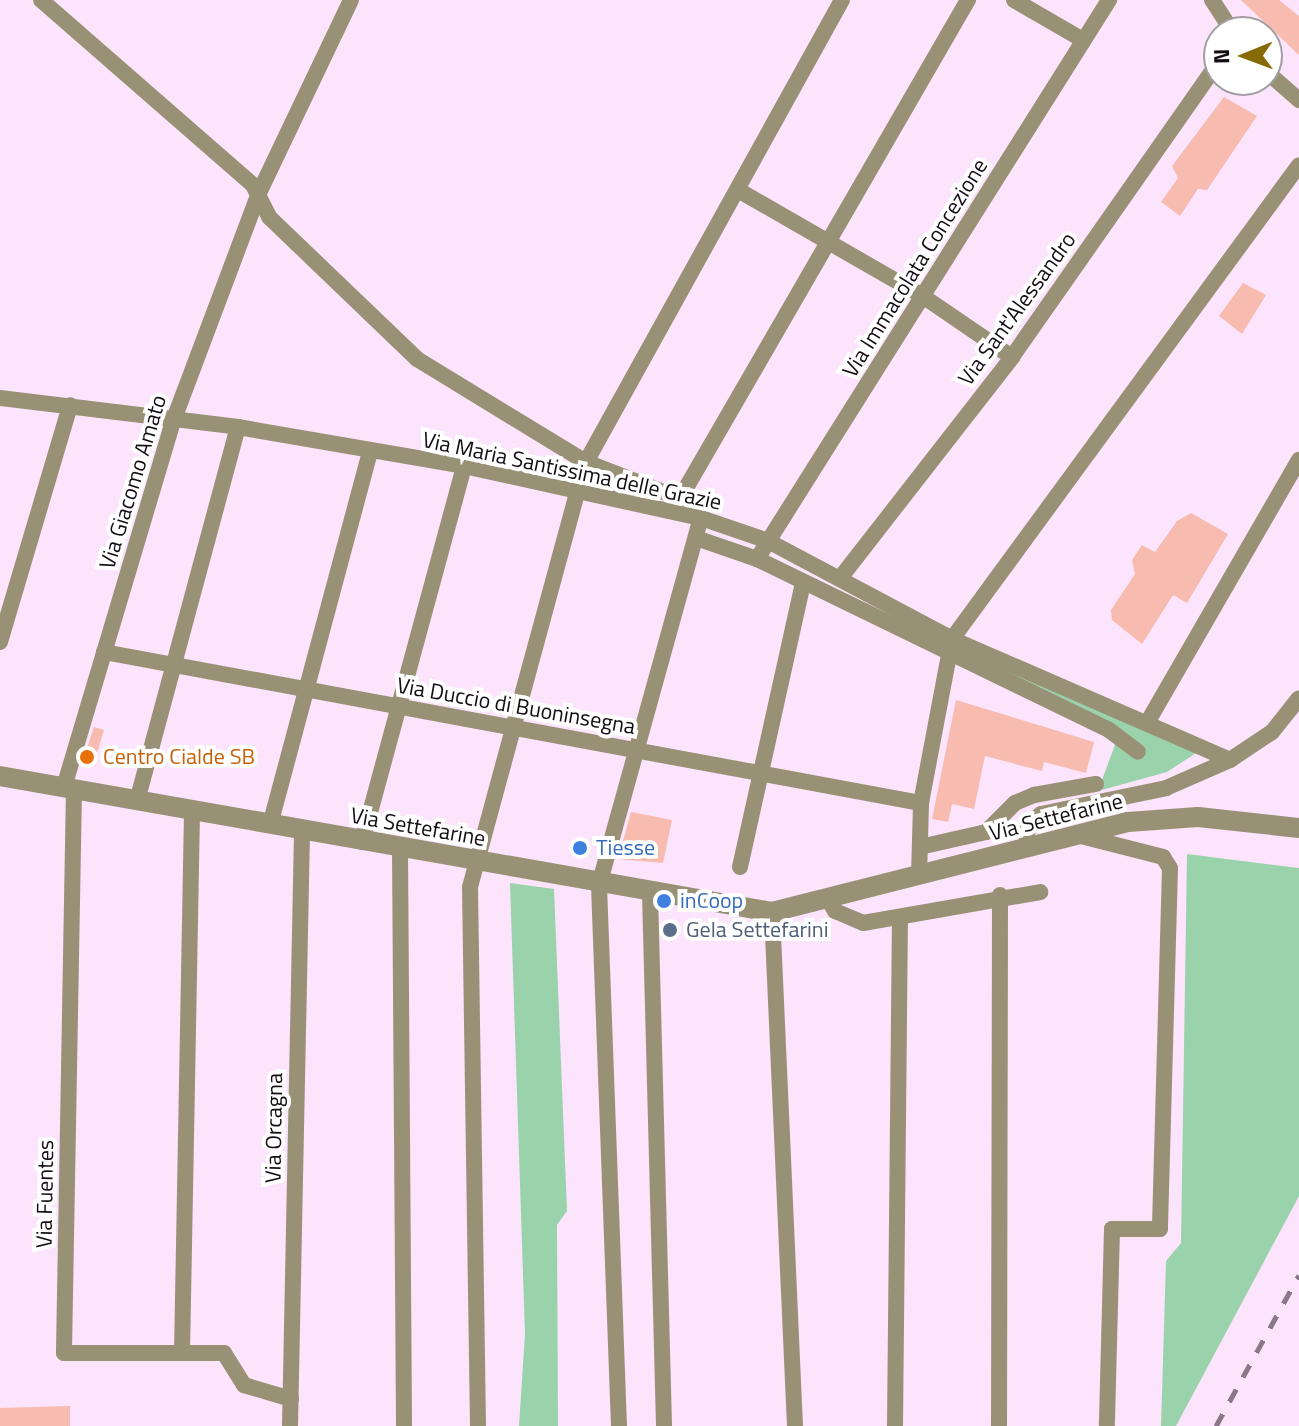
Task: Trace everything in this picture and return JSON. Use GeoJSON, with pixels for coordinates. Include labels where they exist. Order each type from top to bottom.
{"type":"FeatureCollection","features":[{"type":"Feature","properties":{"kind":"street","name":"Via Maria Santissima delle Grazie"},"geometry":{"type":"LineString","coordinates":[[41,0],[258,195],[269,217],[417,359],[586,462],[701,518],[768,541],[841,577],[950,647]]}},
{"type":"Feature","properties":{"kind":"street","name":"Via Giacomo Amato"},"geometry":{"type":"LineString","coordinates":[[69,788],[104,652],[174,419],[258,195],[351,0]]}},
{"type":"Feature","properties":{"kind":"street"},"geometry":{"type":"LineString","coordinates":[[586,462],[842,0]]}},
{"type":"Feature","properties":{"kind":"street"},"geometry":{"type":"LineString","coordinates":[[676,505],[968,0]]}},
{"type":"Feature","properties":{"kind":"street"},"geometry":{"type":"LineString","coordinates":[[1014,0],[1083,40]]}},
{"type":"Feature","properties":{"kind":"street","name":"Via Immacolata Concezione"},"geometry":{"type":"LineString","coordinates":[[757,559],[1109,0]]}},
{"type":"Feature","properties":{"kind":"street","name":"Via Sant'Alessandro"},"geometry":{"type":"LineString","coordinates":[[841,577],[1012,357],[1203,84]]}},
{"type":"Feature","properties":{"kind":"street"},"geometry":{"type":"LineString","coordinates":[[1283,86],[1299,100]]}},
{"type":"Feature","properties":{"kind":"street"},"geometry":{"type":"LineString","coordinates":[[919,876],[921,803],[950,647],[1299,165]]}},
{"type":"Feature","properties":{"kind":"street"},"geometry":{"type":"LineString","coordinates":[[738,190],[831,240],[924,297],[1012,357]]}},
{"type":"Feature","properties":{"kind":"street","name":"Via Maria Santissima delle Grazie"},"geometry":{"type":"LineString","coordinates":[[0,398],[238,427],[464,466],[578,490],[676,505]]}},
{"type":"Feature","properties":{"kind":"street"},"geometry":{"type":"LineString","coordinates":[[0,642],[70,405]]}},
{"type":"Feature","properties":{"kind":"street"},"geometry":{"type":"LineString","coordinates":[[137,801],[238,427]]}},
{"type":"Feature","properties":{"kind":"street"},"geometry":{"type":"LineString","coordinates":[[270,825],[370,452]]}},
{"type":"Feature","properties":{"kind":"street"},"geometry":{"type":"LineString","coordinates":[[1147,723],[1299,460]]}},
{"type":"Feature","properties":{"kind":"street"},"geometry":{"type":"LineString","coordinates":[[362,842],[464,466]]}},
{"type":"Feature","properties":{"kind":"street"},"geometry":{"type":"LineString","coordinates":[[478,1426],[474,862],[578,490]]}},
{"type":"Feature","properties":{"kind":"street"},"geometry":{"type":"LineString","coordinates":[[619,1426],[599,885],[701,518]]}},
{"type":"Feature","properties":{"kind":"street","name":"Via Maria Santissima delle Grazie"},"geometry":{"type":"LineString","coordinates":[[696,538],[757,559],[803,583],[950,647],[1147,723],[1230,760]]}},
{"type":"Feature","properties":{"kind":"street"},"geometry":{"type":"LineString","coordinates":[[740,867],[803,583]]}},
{"type":"Feature","properties":{"kind":"street"},"geometry":{"type":"LineString","coordinates":[[950,647],[1109,730],[1138,752]]}},
{"type":"Feature","properties":{"kind":"street","name":"Via Duccio di Buoninsegna"},"geometry":{"type":"LineString","coordinates":[[104,652],[921,803]]}},
{"type":"Feature","properties":{"kind":"street"},"geometry":{"type":"LineString","coordinates":[[1026,848],[1028,825],[1041,814],[1062,814],[1166,788],[1230,760],[1272,732],[1299,698]]}},
{"type":"Feature","properties":{"kind":"street","name":"Via Settefarine"},"geometry":{"type":"LineString","coordinates":[[0,776],[650,894],[772,912],[1128,822],[1198,817],[1299,828]]}},
{"type":"Feature","properties":{"kind":"street"},"geometry":{"type":"LineString","coordinates":[[920,847],[986,832],[1015,803],[1034,795],[1096,784]]}},
{"type":"Feature","properties":{"kind":"street","name":"Via Fuentes"},"geometry":{"type":"LineString","coordinates":[[69,788],[64,1353],[224,1353],[244,1385],[291,1399]]}},
{"type":"Feature","properties":{"kind":"street"},"geometry":{"type":"LineString","coordinates":[[182,1353],[192,811]]}},
{"type":"Feature","properties":{"kind":"street","name":"Via Orcagna"},"geometry":{"type":"LineString","coordinates":[[290,1426],[302,831]]}},
{"type":"Feature","properties":{"kind":"street"},"geometry":{"type":"LineString","coordinates":[[1077,835],[1150,852],[1170,868],[1160,1229],[1112,1229],[1107,1426]]}},
{"type":"Feature","properties":{"kind":"street"},"geometry":{"type":"LineString","coordinates":[[400,849],[404,1426]]}},
{"type":"Feature","properties":{"kind":"street"},"geometry":{"type":"LineString","coordinates":[[828,899],[849,920],[900,918],[1000,895],[1040,892]]}},
{"type":"Feature","properties":{"kind":"street"},"geometry":{"type":"LineString","coordinates":[[650,894],[664,1426]]}},
{"type":"Feature","properties":{"kind":"street"},"geometry":{"type":"LineString","coordinates":[[999,1426],[1000,895]]}},
{"type":"Feature","properties":{"kind":"street"},"geometry":{"type":"LineString","coordinates":[[772,912],[795,1426]]}},
{"type":"Feature","properties":{"kind":"street"},"geometry":{"type":"LineString","coordinates":[[895,1426],[900,918]]}},
{"type":"Feature","properties":{"kind":"green space"},"geometry":{"type":"Polygon","coordinates":[[[961,647],[1196,753],[1167,772],[1098,791],[1120,731],[959,656],[961,647]]]}},
{"type":"Feature","properties":{"kind":"green space"},"geometry":{"type":"Polygon","coordinates":[[[1187,854],[1299,868],[1299,1196],[1176,1426],[1161,1426],[1166,1261],[1181,1243],[1187,854]]]}},
{"type":"Feature","properties":{"kind":"green space"},"geometry":{"type":"Polygon","coordinates":[[[510,883],[554,889],[567,1211],[557,1225],[558,1426],[519,1426],[525,1334],[510,883]]]}},
{"type":"Feature","properties":{"kind":"building"},"geometry":{"type":"Polygon","coordinates":[[[1241,0],[1279,0],[1299,16],[1299,55],[1283,40],[1283,16],[1258,16],[1241,0]]]}},
{"type":"Feature","properties":{"kind":"building"},"geometry":{"type":"Polygon","coordinates":[[[1224,97],[1257,116],[1207,190],[1198,189],[1180,216],[1161,202],[1178,178],[1172,166],[1224,97]]]}},
{"type":"Feature","properties":{"kind":"building"},"geometry":{"type":"Polygon","coordinates":[[[1243,283],[1266,295],[1242,334],[1219,316],[1243,283]]]}},
{"type":"Feature","properties":{"kind":"building"},"geometry":{"type":"Polygon","coordinates":[[[1191,513],[1228,534],[1187,603],[1173,595],[1142,644],[1112,620],[1111,610],[1135,574],[1132,560],[1142,545],[1155,552],[1177,521],[1191,513]]]}},
{"type":"Feature","properties":{"kind":"building"},"geometry":{"type":"Polygon","coordinates":[[[956,700],[1094,742],[1086,773],[1044,762],[1042,771],[985,756],[974,809],[952,804],[948,822],[932,819],[956,700]]]}},
{"type":"Feature","properties":{"kind":"building"},"geometry":{"type":"Polygon","coordinates":[[[94,727],[104,730],[93,766],[82,764],[94,727]]]}},
{"type":"Feature","properties":{"kind":"building"},"geometry":{"type":"Polygon","coordinates":[[[631,812],[672,820],[663,863],[618,859],[631,812]]]}},
{"type":"Feature","properties":{"kind":"building"},"geometry":{"type":"Polygon","coordinates":[[[70,1406],[70,1426],[0,1426],[0,1408],[70,1406]]]}},
{"type":"Feature","properties":{"kind":"railway"},"geometry":{"type":"LineString","coordinates":[[1216,1426],[1299,1275]]}},
{"type":"Feature","properties":{"kind":"place","name":"Centro Cialde SB"},"geometry":{"type":"Point","coordinates":[87,757]}},
{"type":"Feature","properties":{"kind":"place","name":"Tiesse"},"geometry":{"type":"Point","coordinates":[580,848]}},
{"type":"Feature","properties":{"kind":"place","name":"inCoop"},"geometry":{"type":"Point","coordinates":[664,901]}},
{"type":"Feature","properties":{"kind":"place","name":"Gela Settefarini"},"geometry":{"type":"Point","coordinates":[670,930]}}]}
